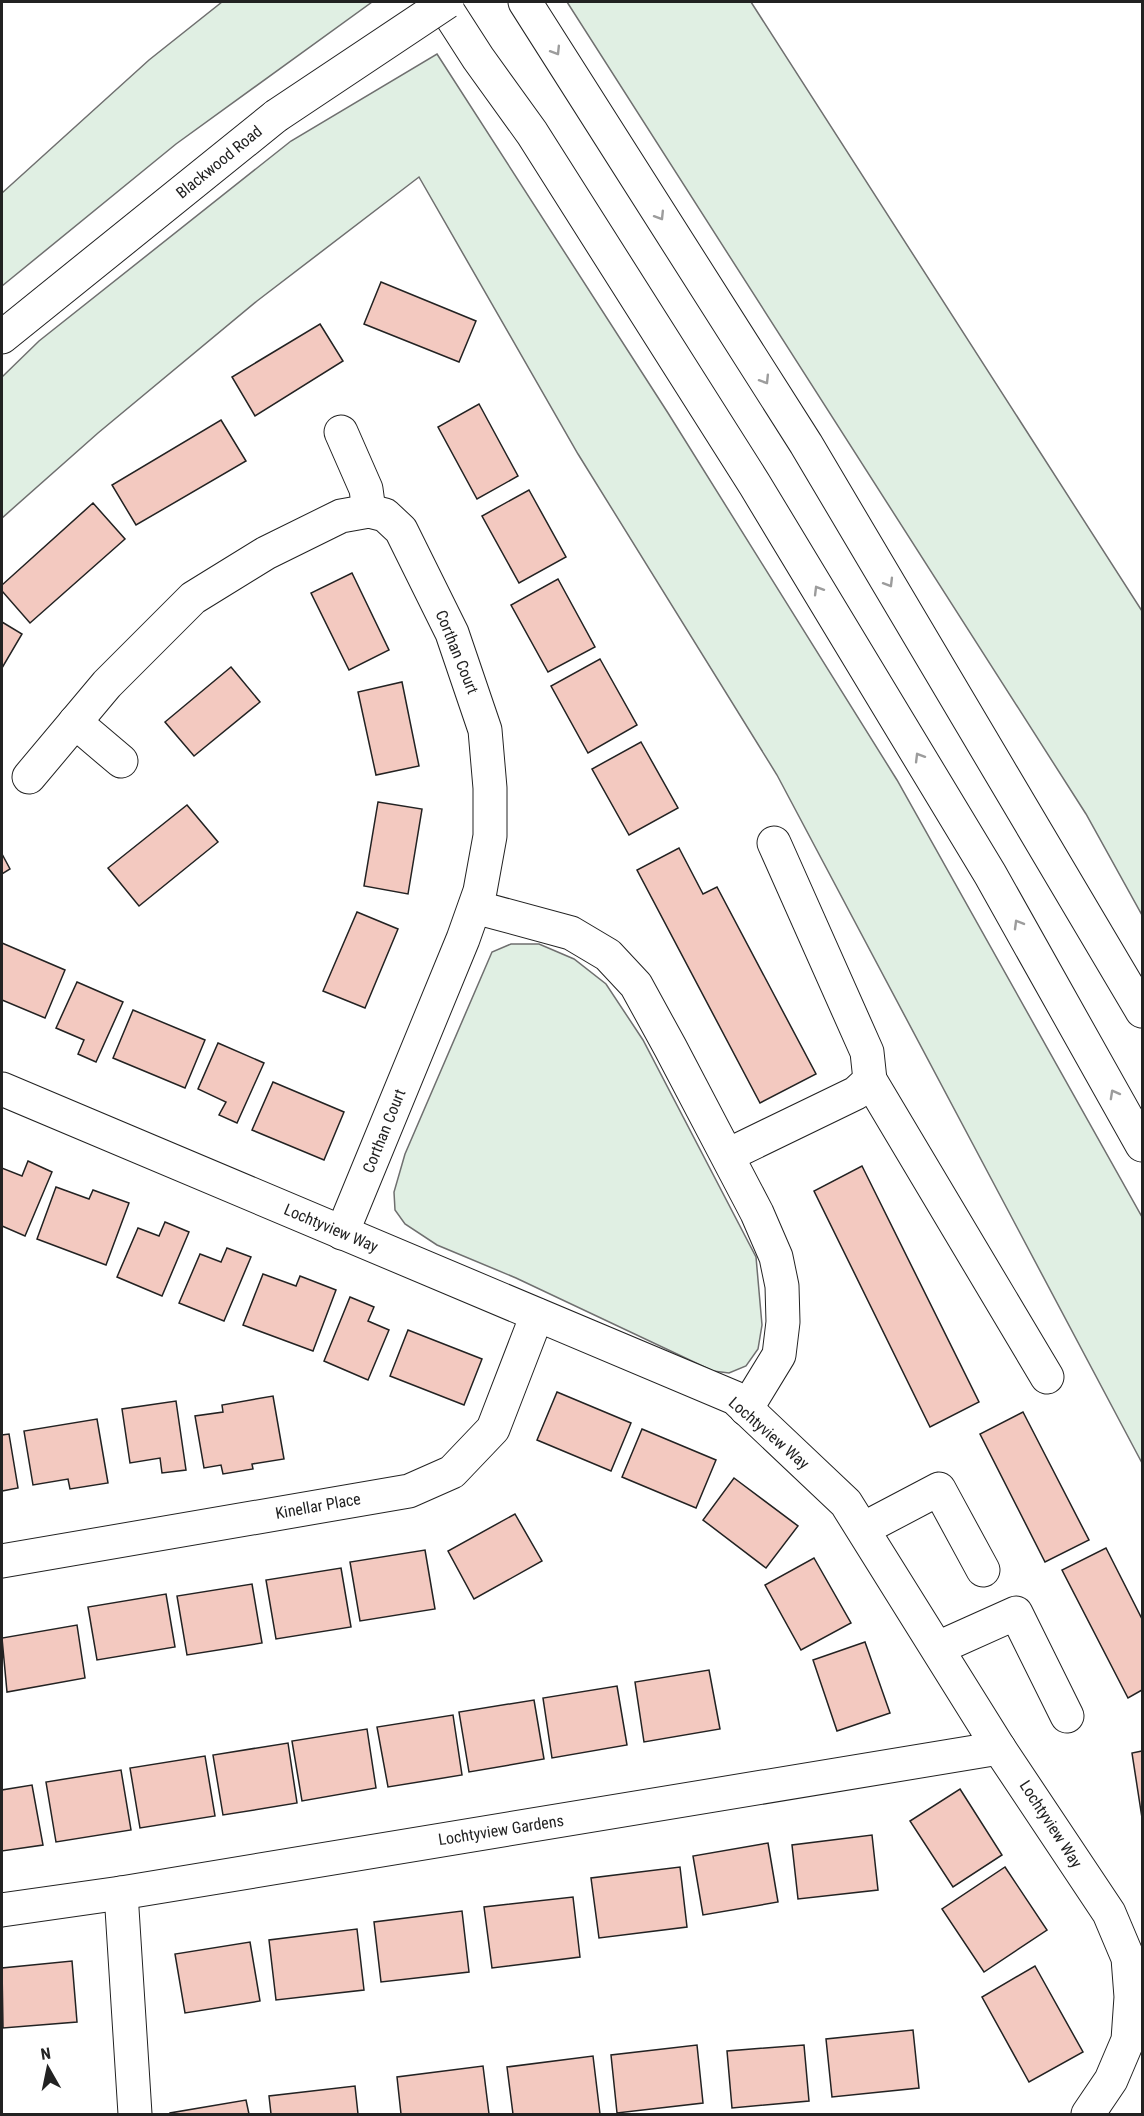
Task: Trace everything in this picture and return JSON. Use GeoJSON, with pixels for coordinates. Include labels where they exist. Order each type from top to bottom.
{"type":"FeatureCollection","features":[{"type":"Feature","properties":{"kind":"main road"},"geometry":{"type":"LineString","coordinates":[[442,2],[478,58],[532,133],[755,485],[990,874],[1143,1145]]}},
{"type":"Feature","properties":{"kind":"main road","name":"Blackwood Road"},"geometry":{"type":"LineString","coordinates":[[2,338],[276,116],[447,2]]}},
{"type":"Feature","properties":{"kind":"main road"},"geometry":{"type":"LineString","coordinates":[[525,2],[806,444],[1143,1011]]}},
{"type":"Feature","properties":{"kind":"main road"},"geometry":{"type":"LineString","coordinates":[[29,777],[107,684],[193,598],[266,553],[322,525],[341,516],[369,511],[363,481],[341,432]]}},
{"type":"Feature","properties":{"kind":"main road","name":"Corthan Court"},"geometry":{"type":"LineString","coordinates":[[342,1233],[475,907],[490,836],[490,788],[485,730],[452,633],[401,530],[385,515],[369,511]]}},
{"type":"Feature","properties":{"kind":"main road"},"geometry":{"type":"LineString","coordinates":[[75,722],[121,761]]}},
{"type":"Feature","properties":{"kind":"main road"},"geometry":{"type":"LineString","coordinates":[[774,843],[867,1052],[870,1080],[1047,1377]]}},
{"type":"Feature","properties":{"kind":"main road"},"geometry":{"type":"LineString","coordinates":[[475,907],[571,933],[608,955],[636,985],[728,1155],[776,1257],[782,1286],[783,1322],[778,1355],[746,1409]]}},
{"type":"Feature","properties":{"kind":"main road"},"geometry":{"type":"LineString","coordinates":[[728,1155],[856,1093],[870,1080]]}},
{"type":"Feature","properties":{"kind":"main road","name":"Lochtyview Way"},"geometry":{"type":"LineString","coordinates":[[2,1089],[735,1398],[846,1503],[999,1748],[1109,1913],[1128,1958],[1131,1996],[1128,2040],[1132,2062],[1111,2080],[1088,2115]]}},
{"type":"Feature","properties":{"kind":"main road","name":"Kinellar Place"},"geometry":{"type":"LineString","coordinates":[[2,1561],[409,1491],[452,1472],[493,1429],[537,1315]]}},
{"type":"Feature","properties":{"kind":"main road"},"geometry":{"type":"LineString","coordinates":[[863,1529],[939,1489],[983,1570]]}},
{"type":"Feature","properties":{"kind":"main road"},"geometry":{"type":"LineString","coordinates":[[938,1648],[1016,1613],[1067,1716]]}},
{"type":"Feature","properties":{"kind":"main road","name":"Lochtyview Gardens"},"geometry":{"type":"LineString","coordinates":[[2,1910],[121,1893],[999,1748]]}},
{"type":"Feature","properties":{"kind":"main road"},"geometry":{"type":"LineString","coordinates":[[121,1893],[135,2115]]}},
{"type":"Feature","properties":{"kind":"green space"},"geometry":{"type":"Polygon","coordinates":[[[222,2],[372,2],[176,144],[2,286],[2,193],[149,60],[222,2]]]}},
{"type":"Feature","properties":{"kind":"green space"},"geometry":{"type":"Polygon","coordinates":[[[567,2],[751,2],[1142,611],[1142,915],[1086,814],[567,2]]]}},
{"type":"Feature","properties":{"kind":"green space"},"geometry":{"type":"Polygon","coordinates":[[[437,54],[668,413],[897,780],[1142,1217],[1142,1463],[777,775],[578,454],[419,177],[257,301],[98,433],[2,518],[2,377],[39,341],[291,141],[437,54]]]}},
{"type":"Feature","properties":{"kind":"green space"},"geometry":{"type":"Polygon","coordinates":[[[511,944],[539,944],[574,959],[606,984],[643,1040],[756,1257],[762,1325],[758,1349],[746,1366],[729,1373],[713,1371],[516,1278],[437,1245],[405,1224],[395,1210],[394,1192],[405,1154],[492,952],[511,944]]]}},
{"type":"Feature","properties":{"kind":"building"},"geometry":{"type":"Polygon","coordinates":[[[381,282],[476,321],[459,362],[364,324],[381,282]]]}},
{"type":"Feature","properties":{"kind":"building"},"geometry":{"type":"Polygon","coordinates":[[[320,324],[343,361],[255,416],[232,377],[320,324]]]}},
{"type":"Feature","properties":{"kind":"building"},"geometry":{"type":"Polygon","coordinates":[[[479,404],[518,476],[477,499],[438,427],[479,404]]]}},
{"type":"Feature","properties":{"kind":"building"},"geometry":{"type":"Polygon","coordinates":[[[221,420],[246,461],[136,525],[112,485],[221,420]]]}},
{"type":"Feature","properties":{"kind":"building"},"geometry":{"type":"Polygon","coordinates":[[[529,490],[566,557],[519,583],[482,516],[529,490]]]}},
{"type":"Feature","properties":{"kind":"building"},"geometry":{"type":"Polygon","coordinates":[[[93,503],[125,539],[30,623],[2,591],[2,585],[93,503]]]}},
{"type":"Feature","properties":{"kind":"building"},"geometry":{"type":"Polygon","coordinates":[[[352,573],[389,650],[349,670],[311,593],[352,573]]]}},
{"type":"Feature","properties":{"kind":"building"},"geometry":{"type":"Polygon","coordinates":[[[558,579],[595,647],[548,672],[511,605],[558,579]]]}},
{"type":"Feature","properties":{"kind":"building"},"geometry":{"type":"Polygon","coordinates":[[[2,622],[22,634],[2,668],[2,622]]]}},
{"type":"Feature","properties":{"kind":"building"},"geometry":{"type":"Polygon","coordinates":[[[600,659],[637,725],[588,753],[551,686],[600,659]]]}},
{"type":"Feature","properties":{"kind":"building"},"geometry":{"type":"Polygon","coordinates":[[[231,667],[260,702],[194,756],[165,722],[231,667]]]}},
{"type":"Feature","properties":{"kind":"building"},"geometry":{"type":"Polygon","coordinates":[[[402,682],[419,766],[376,775],[358,692],[402,682]]]}},
{"type":"Feature","properties":{"kind":"building"},"geometry":{"type":"Polygon","coordinates":[[[641,742],[678,808],[629,835],[592,769],[641,742]]]}},
{"type":"Feature","properties":{"kind":"building"},"geometry":{"type":"Polygon","coordinates":[[[378,802],[422,809],[408,894],[364,886],[378,802]]]}},
{"type":"Feature","properties":{"kind":"building"},"geometry":{"type":"Polygon","coordinates":[[[187,805],[218,842],[139,906],[108,868],[187,805]]]}},
{"type":"Feature","properties":{"kind":"building"},"geometry":{"type":"Polygon","coordinates":[[[679,848],[703,894],[717,887],[816,1074],[760,1103],[637,870],[679,848]]]}},
{"type":"Feature","properties":{"kind":"building"},"geometry":{"type":"Polygon","coordinates":[[[2,854],[10,869],[2,874],[2,854]]]}},
{"type":"Feature","properties":{"kind":"building"},"geometry":{"type":"Polygon","coordinates":[[[357,912],[398,929],[365,1008],[323,991],[357,912]]]}},
{"type":"Feature","properties":{"kind":"building"},"geometry":{"type":"Polygon","coordinates":[[[2,943],[65,970],[45,1018],[2,1000],[2,943]]]}},
{"type":"Feature","properties":{"kind":"building"},"geometry":{"type":"Polygon","coordinates":[[[77,982],[123,1002],[96,1062],[78,1054],[84,1040],[56,1028],[77,982]]]}},
{"type":"Feature","properties":{"kind":"building"},"geometry":{"type":"Polygon","coordinates":[[[133,1010],[205,1040],[185,1088],[113,1058],[133,1010]]]}},
{"type":"Feature","properties":{"kind":"building"},"geometry":{"type":"Polygon","coordinates":[[[218,1043],[264,1063],[237,1123],[219,1115],[226,1102],[198,1089],[218,1043]]]}},
{"type":"Feature","properties":{"kind":"building"},"geometry":{"type":"Polygon","coordinates":[[[273,1082],[344,1112],[324,1160],[252,1130],[273,1082]]]}},
{"type":"Feature","properties":{"kind":"building"},"geometry":{"type":"Polygon","coordinates":[[[28,1161],[52,1172],[25,1236],[2,1226],[2,1168],[22,1176],[28,1161]]]}},
{"type":"Feature","properties":{"kind":"building"},"geometry":{"type":"Polygon","coordinates":[[[862,1166],[979,1402],[930,1427],[814,1191],[862,1166]]]}},
{"type":"Feature","properties":{"kind":"building"},"geometry":{"type":"Polygon","coordinates":[[[56,1187],[89,1199],[93,1190],[129,1203],[106,1265],[37,1239],[56,1187]]]}},
{"type":"Feature","properties":{"kind":"building"},"geometry":{"type":"Polygon","coordinates":[[[165,1222],[189,1232],[162,1296],[117,1277],[138,1228],[159,1236],[165,1222]]]}},
{"type":"Feature","properties":{"kind":"building"},"geometry":{"type":"Polygon","coordinates":[[[227,1248],[251,1257],[224,1321],[179,1303],[200,1254],[221,1262],[227,1248]]]}},
{"type":"Feature","properties":{"kind":"building"},"geometry":{"type":"Polygon","coordinates":[[[263,1274],[296,1286],[300,1276],[336,1290],[313,1351],[243,1325],[263,1274]]]}},
{"type":"Feature","properties":{"kind":"building"},"geometry":{"type":"Polygon","coordinates":[[[350,1297],[374,1307],[368,1321],[389,1330],[368,1380],[324,1361],[350,1297]]]}},
{"type":"Feature","properties":{"kind":"building"},"geometry":{"type":"Polygon","coordinates":[[[408,1330],[482,1359],[464,1405],[390,1376],[408,1330]]]}},
{"type":"Feature","properties":{"kind":"building"},"geometry":{"type":"Polygon","coordinates":[[[557,1392],[631,1423],[611,1471],[537,1440],[557,1392]]]}},
{"type":"Feature","properties":{"kind":"building"},"geometry":{"type":"Polygon","coordinates":[[[273,1396],[284,1459],[252,1464],[253,1469],[223,1474],[221,1465],[204,1468],[195,1416],[223,1412],[222,1405],[273,1396]]]}},
{"type":"Feature","properties":{"kind":"building"},"geometry":{"type":"Polygon","coordinates":[[[176,1401],[186,1470],[162,1473],[160,1458],[130,1463],[122,1409],[176,1401]]]}},
{"type":"Feature","properties":{"kind":"building"},"geometry":{"type":"Polygon","coordinates":[[[1023,1412],[1089,1540],[1045,1562],[980,1434],[1023,1412]]]}},
{"type":"Feature","properties":{"kind":"building"},"geometry":{"type":"Polygon","coordinates":[[[97,1419],[108,1483],[70,1489],[68,1479],[33,1485],[24,1431],[97,1419]]]}},
{"type":"Feature","properties":{"kind":"building"},"geometry":{"type":"Polygon","coordinates":[[[642,1429],[716,1460],[696,1508],[622,1477],[642,1429]]]}},
{"type":"Feature","properties":{"kind":"building"},"geometry":{"type":"Polygon","coordinates":[[[9,1434],[18,1488],[2,1491],[2,1435],[9,1434]]]}},
{"type":"Feature","properties":{"kind":"building"},"geometry":{"type":"Polygon","coordinates":[[[734,1478],[798,1526],[766,1568],[703,1520],[734,1478]]]}},
{"type":"Feature","properties":{"kind":"building"},"geometry":{"type":"Polygon","coordinates":[[[515,1514],[542,1561],[474,1599],[448,1551],[515,1514]]]}},
{"type":"Feature","properties":{"kind":"building"},"geometry":{"type":"Polygon","coordinates":[[[1106,1548],[1142,1619],[1142,1690],[1128,1698],[1062,1570],[1106,1548]]]}},
{"type":"Feature","properties":{"kind":"building"},"geometry":{"type":"Polygon","coordinates":[[[425,1550],[435,1609],[360,1621],[350,1562],[425,1550]]]}},
{"type":"Feature","properties":{"kind":"building"},"geometry":{"type":"Polygon","coordinates":[[[814,1558],[851,1623],[801,1650],[765,1585],[814,1558]]]}},
{"type":"Feature","properties":{"kind":"building"},"geometry":{"type":"Polygon","coordinates":[[[341,1568],[351,1627],[276,1639],[266,1580],[341,1568]]]}},
{"type":"Feature","properties":{"kind":"building"},"geometry":{"type":"Polygon","coordinates":[[[252,1584],[262,1643],[187,1655],[177,1596],[252,1584]]]}},
{"type":"Feature","properties":{"kind":"building"},"geometry":{"type":"Polygon","coordinates":[[[166,1594],[175,1647],[97,1660],[88,1607],[166,1594]]]}},
{"type":"Feature","properties":{"kind":"building"},"geometry":{"type":"Polygon","coordinates":[[[77,1625],[85,1678],[7,1692],[2,1638],[77,1625]]]}},
{"type":"Feature","properties":{"kind":"building"},"geometry":{"type":"Polygon","coordinates":[[[865,1642],[890,1713],[837,1731],[813,1660],[865,1642]]]}},
{"type":"Feature","properties":{"kind":"building"},"geometry":{"type":"Polygon","coordinates":[[[709,1670],[720,1729],[644,1742],[635,1682],[709,1670]]]}},
{"type":"Feature","properties":{"kind":"building"},"geometry":{"type":"Polygon","coordinates":[[[617,1686],[627,1745],[552,1758],[543,1698],[617,1686]]]}},
{"type":"Feature","properties":{"kind":"building"},"geometry":{"type":"Polygon","coordinates":[[[534,1700],[544,1759],[469,1772],[459,1712],[534,1700]]]}},
{"type":"Feature","properties":{"kind":"building"},"geometry":{"type":"Polygon","coordinates":[[[453,1715],[462,1775],[388,1787],[377,1727],[453,1715]]]}},
{"type":"Feature","properties":{"kind":"building"},"geometry":{"type":"Polygon","coordinates":[[[367,1729],[376,1788],[302,1801],[292,1741],[367,1729]]]}},
{"type":"Feature","properties":{"kind":"building"},"geometry":{"type":"Polygon","coordinates":[[[288,1743],[297,1803],[223,1815],[213,1755],[288,1743]]]}},
{"type":"Feature","properties":{"kind":"building"},"geometry":{"type":"Polygon","coordinates":[[[1142,1751],[1142,1818],[1132,1753],[1142,1751]]]}},
{"type":"Feature","properties":{"kind":"building"},"geometry":{"type":"Polygon","coordinates":[[[205,1756],[215,1816],[140,1828],[130,1768],[205,1756]]]}},
{"type":"Feature","properties":{"kind":"building"},"geometry":{"type":"Polygon","coordinates":[[[121,1770],[131,1830],[56,1842],[46,1782],[121,1770]]]}},
{"type":"Feature","properties":{"kind":"building"},"geometry":{"type":"Polygon","coordinates":[[[32,1785],[43,1845],[2,1851],[2,1790],[32,1785]]]}},
{"type":"Feature","properties":{"kind":"building"},"geometry":{"type":"Polygon","coordinates":[[[960,1789],[1002,1855],[953,1887],[910,1821],[960,1789]]]}},
{"type":"Feature","properties":{"kind":"building"},"geometry":{"type":"Polygon","coordinates":[[[872,1835],[878,1890],[798,1899],[792,1845],[872,1835]]]}},
{"type":"Feature","properties":{"kind":"building"},"geometry":{"type":"Polygon","coordinates":[[[768,1843],[778,1902],[703,1915],[693,1856],[768,1843]]]}},
{"type":"Feature","properties":{"kind":"building"},"geometry":{"type":"Polygon","coordinates":[[[680,1867],[687,1927],[599,1938],[591,1878],[680,1867]]]}},
{"type":"Feature","properties":{"kind":"building"},"geometry":{"type":"Polygon","coordinates":[[[1005,1867],[1047,1930],[984,1972],[942,1909],[1005,1867]]]}},
{"type":"Feature","properties":{"kind":"building"},"geometry":{"type":"Polygon","coordinates":[[[573,1897],[580,1957],[492,1968],[484,1907],[573,1897]]]}},
{"type":"Feature","properties":{"kind":"building"},"geometry":{"type":"Polygon","coordinates":[[[462,1911],[469,1972],[381,1982],[374,1922],[462,1911]]]}},
{"type":"Feature","properties":{"kind":"building"},"geometry":{"type":"Polygon","coordinates":[[[357,1929],[364,1990],[276,2000],[269,1940],[357,1929]]]}},
{"type":"Feature","properties":{"kind":"building"},"geometry":{"type":"Polygon","coordinates":[[[250,1942],[260,2001],[185,2013],[175,1954],[250,1942]]]}},
{"type":"Feature","properties":{"kind":"building"},"geometry":{"type":"Polygon","coordinates":[[[72,1961],[77,2022],[3,2028],[2,1968],[72,1961]]]}},
{"type":"Feature","properties":{"kind":"building"},"geometry":{"type":"Polygon","coordinates":[[[1035,1966],[1083,2052],[1029,2082],[982,1997],[1035,1966]]]}},
{"type":"Feature","properties":{"kind":"building"},"geometry":{"type":"Polygon","coordinates":[[[913,2030],[919,2088],[832,2097],[826,2039],[913,2030]]]}},
{"type":"Feature","properties":{"kind":"building"},"geometry":{"type":"Polygon","coordinates":[[[697,2045],[703,2103],[617,2113],[611,2055],[697,2045]]]}},
{"type":"Feature","properties":{"kind":"building"},"geometry":{"type":"Polygon","coordinates":[[[804,2045],[809,2101],[732,2108],[727,2051],[804,2045]]]}},
{"type":"Feature","properties":{"kind":"building"},"geometry":{"type":"Polygon","coordinates":[[[593,2056],[600,2114],[513,2114],[507,2067],[593,2056]]]}},
{"type":"Feature","properties":{"kind":"building"},"geometry":{"type":"Polygon","coordinates":[[[483,2066],[489,2114],[401,2114],[397,2077],[483,2066]]]}},
{"type":"Feature","properties":{"kind":"building"},"geometry":{"type":"Polygon","coordinates":[[[355,2086],[358,2114],[271,2114],[269,2096],[355,2086]]]}},
{"type":"Feature","properties":{"kind":"building"},"geometry":{"type":"Polygon","coordinates":[[[246,2100],[249,2114],[170,2114],[170,2113],[246,2100]]]}}]}
